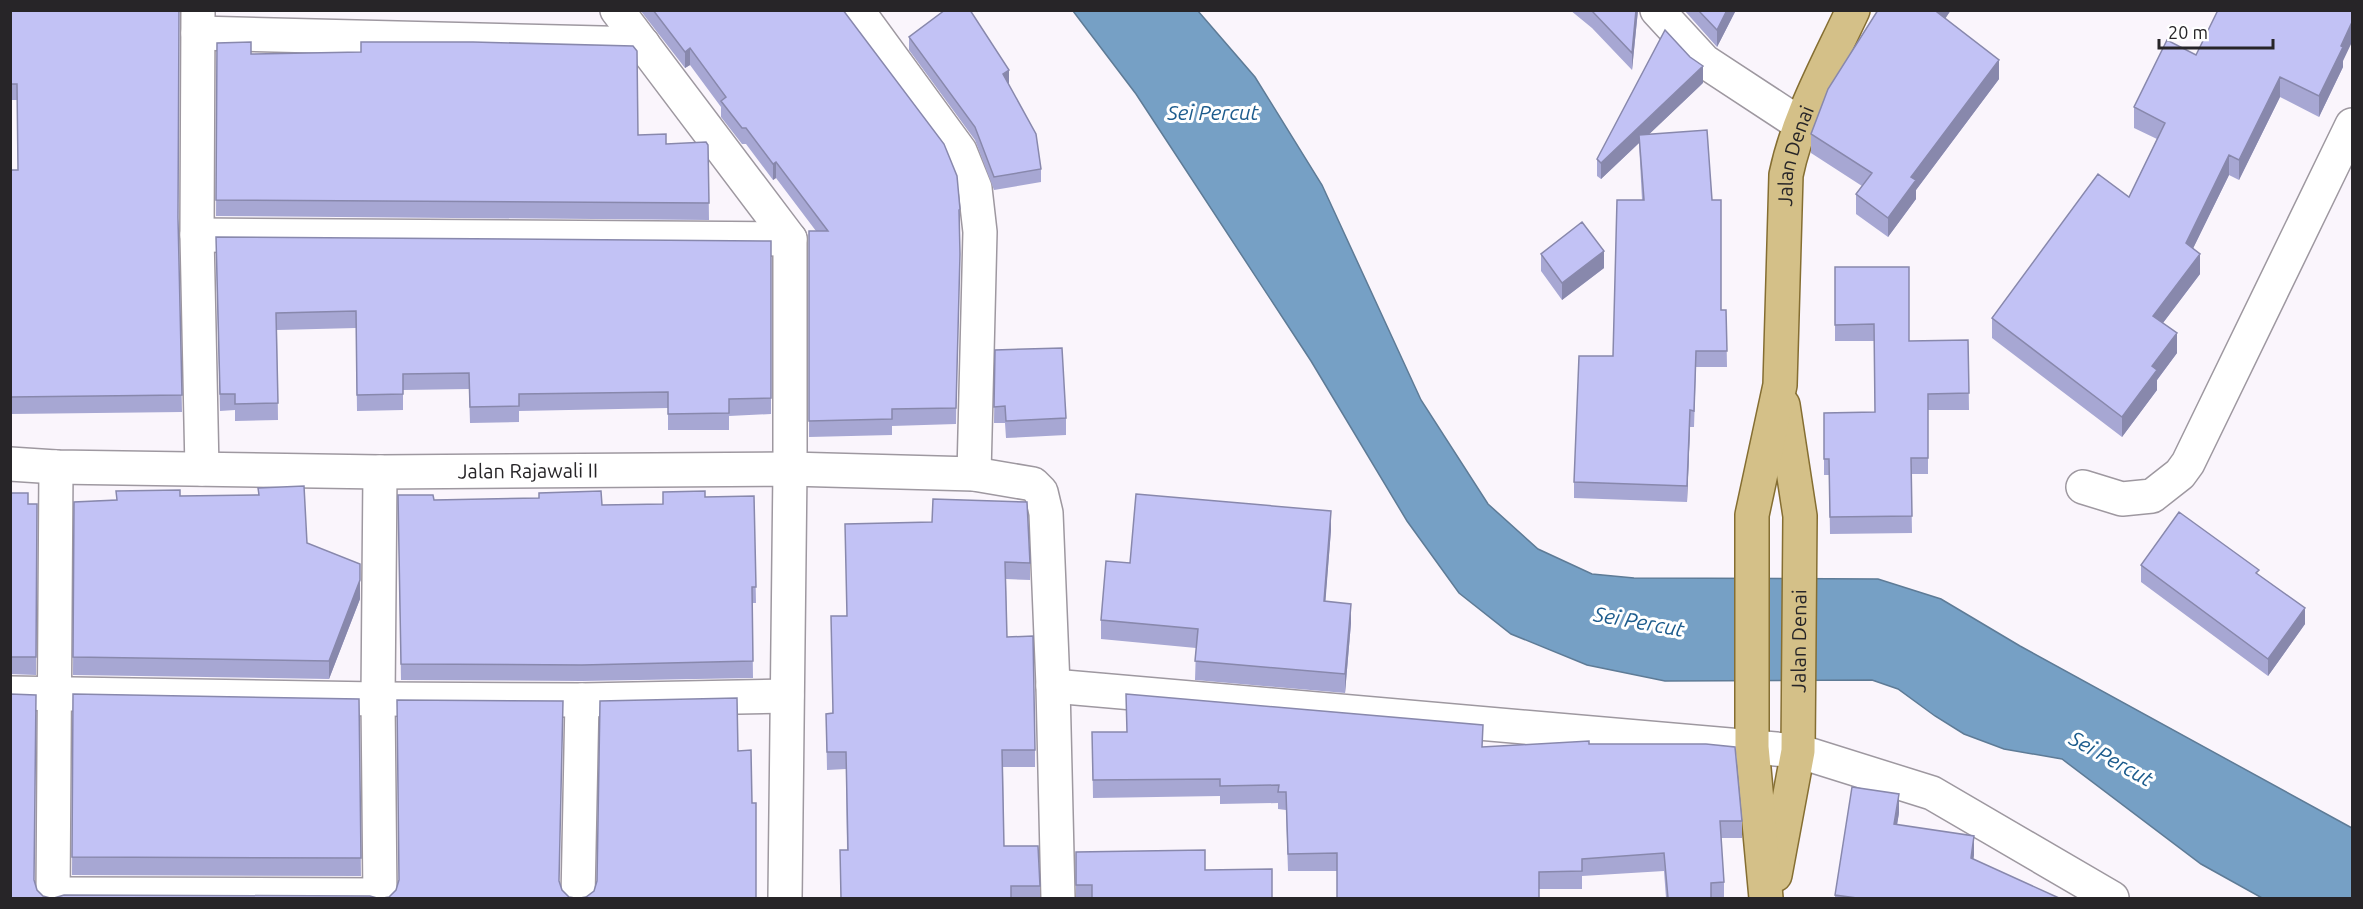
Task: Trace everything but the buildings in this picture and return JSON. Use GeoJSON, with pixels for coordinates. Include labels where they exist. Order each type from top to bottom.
{"type":"FeatureCollection","features":[{"type":"Feature","properties":{"kind":"main road","name":"Jalan Denai"},"geometry":{"type":"LineString","coordinates":[[1769,898],[1798,751],[1799,713],[1800,516],[1780,385],[1786,175],[1800,124],[1853,10]]}},
{"type":"Feature","properties":{"kind":"main road","name":"Jalan Denai"},"geometry":{"type":"LineString","coordinates":[[1769,898],[1752,747],[1752,515],[1780,385]]}},
{"type":"Feature","properties":{"kind":"street"},"geometry":{"type":"LineString","coordinates":[[617,10],[790,239],[785,898]]}},
{"type":"Feature","properties":{"kind":"street"},"geometry":{"type":"LineString","coordinates":[[858,10],[960,151],[975,188],[980,232],[974,474]]}},
{"type":"Feature","properties":{"kind":"street"},"geometry":{"type":"LineString","coordinates":[[1657,10],[1704,61],[1800,124]]}},
{"type":"Feature","properties":{"kind":"street"},"geometry":{"type":"LineString","coordinates":[[202,469],[197,235],[198,22],[643,45]]}},
{"type":"Feature","properties":{"kind":"street"},"geometry":{"type":"LineString","coordinates":[[2083,487],[2122,499],[2151,496],[2180,474],[2188,463],[2352,124]]}},
{"type":"Feature","properties":{"kind":"street"},"geometry":{"type":"LineString","coordinates":[[197,235],[790,239]]}},
{"type":"Feature","properties":{"kind":"street","name":"Jalan Rajawali II"},"geometry":{"type":"LineString","coordinates":[[10,464],[57,467],[380,472],[790,469],[974,474],[1022,480],[1033,484],[1041,492],[1046,513],[1053,686]]}},
{"type":"Feature","properties":{"kind":"street"},"geometry":{"type":"LineString","coordinates":[[57,467],[53,896],[380,897],[378,699],[380,472]]}},
{"type":"Feature","properties":{"kind":"street"},"geometry":{"type":"LineString","coordinates":[[1058,898],[1053,686],[1798,751],[1932,793],[2112,898]]}},
{"type":"Feature","properties":{"kind":"street"},"geometry":{"type":"LineString","coordinates":[[10,693],[582,700],[788,696]]}},
{"type":"Feature","properties":{"kind":"street"},"geometry":{"type":"LineString","coordinates":[[578,898],[582,700]]}},
{"type":"Feature","properties":{"kind":"water","name":"Sei Percut"},"geometry":{"type":"Polygon","coordinates":[[[1073,11],[1198,11],[1255,77],[1322,185],[1421,400],[1488,504],[1538,549],[1592,574],[1634,578],[1878,579],[1941,599],[2020,646],[2352,828],[2352,898],[2262,898],[2201,864],[2062,759],[2004,749],[1964,734],[1898,689],[1872,680],[1665,681],[1587,665],[1511,634],[1459,593],[1407,521],[1311,361],[1136,94],[1073,11]]]}}]}
